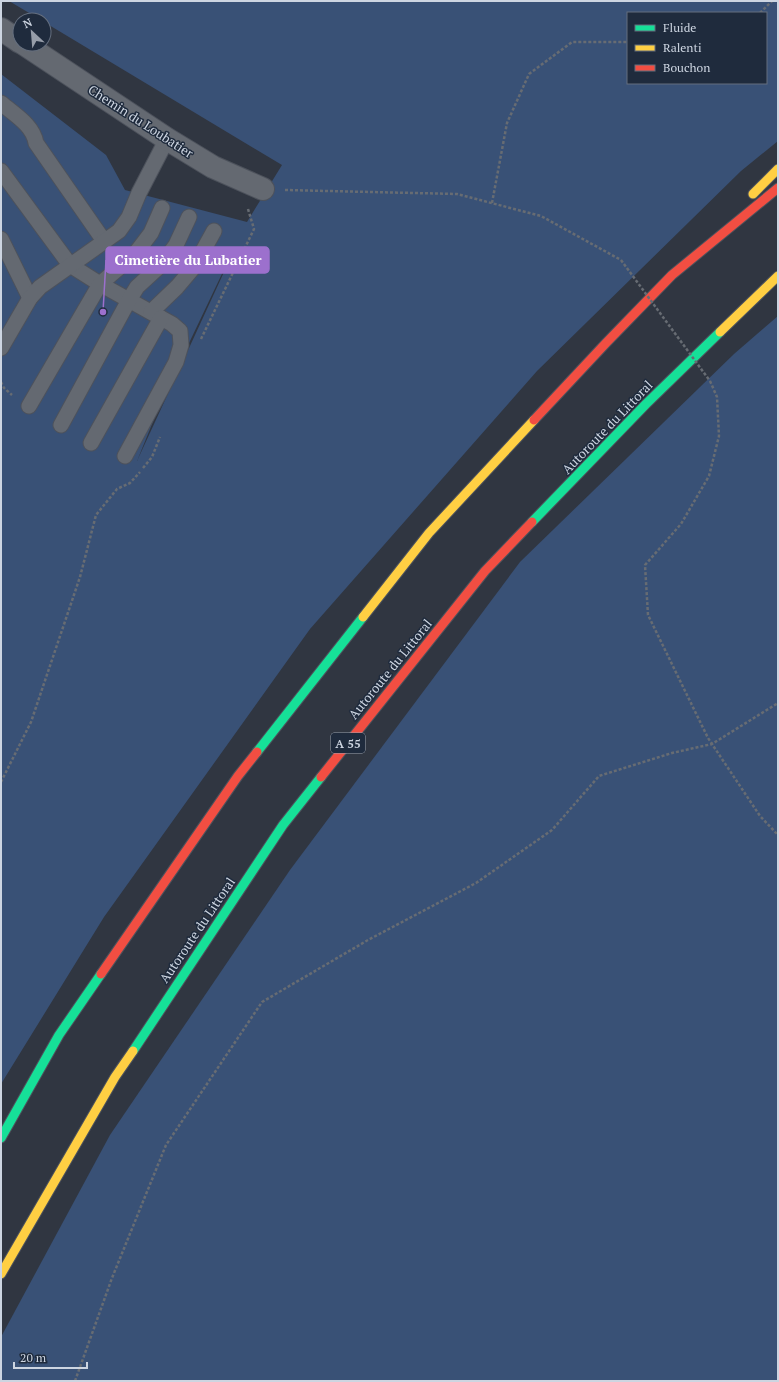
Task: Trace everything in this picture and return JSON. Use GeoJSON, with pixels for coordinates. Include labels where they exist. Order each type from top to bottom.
{"type":"FeatureCollection","features":[{"type":"Feature","properties":{"kind":"highway"},"geometry":{"type":"LineString","coordinates":[[1,1138],[59,1035],[238,776],[429,533],[606,343],[778,170]]}},
{"type":"Feature","properties":{"kind":"highway"},"geometry":{"type":"LineString","coordinates":[[672,275],[778,188]]}},
{"type":"Feature","properties":{"kind":"highway","name":"Autoroute du Littoral"},"geometry":{"type":"LineString","coordinates":[[1,1274],[115,1077],[283,825],[485,571],[646,404],[778,276]]}},
{"type":"Feature","properties":{"kind":"street"},"geometry":{"type":"LineString","coordinates":[[1,29],[12,37]]}},
{"type":"Feature","properties":{"kind":"street","name":"Chemin du Loubatier"},"geometry":{"type":"LineString","coordinates":[[36,52],[167,139],[213,167],[256,186]]}},
{"type":"Feature","properties":{"kind":"lane"},"geometry":{"type":"LineString","coordinates":[[1,103],[30,128],[35,135],[36,143],[104,241]]}},
{"type":"Feature","properties":{"kind":"lane"},"geometry":{"type":"LineString","coordinates":[[1,348],[30,298],[40,287],[119,231],[129,217],[139,193],[167,139]]}},
{"type":"Feature","properties":{"kind":"lane"},"geometry":{"type":"LineString","coordinates":[[1,171],[70,265],[100,284],[172,324],[180,331],[181,345],[176,362],[125,456]]}},
{"type":"Feature","properties":{"kind":"lane"},"geometry":{"type":"LineString","coordinates":[[29,406],[100,284],[135,254],[151,233],[162,208]]}},
{"type":"Feature","properties":{"kind":"lane"},"geometry":{"type":"LineString","coordinates":[[61,425],[129,300],[137,288],[162,264],[176,245],[189,217]]}},
{"type":"Feature","properties":{"kind":"lane"},"geometry":{"type":"LineString","coordinates":[[91,443],[156,315],[194,267],[214,231]]}},
{"type":"Feature","properties":{"kind":"lane"},"geometry":{"type":"LineString","coordinates":[[1,239],[30,298]]}},
{"type":"Feature","properties":{"kind":"path"},"geometry":{"type":"LineString","coordinates":[[761,12],[772,1]]}},
{"type":"Feature","properties":{"kind":"path"},"geometry":{"type":"LineString","coordinates":[[492,203],[507,123],[529,74],[572,42],[627,42]]}},
{"type":"Feature","properties":{"kind":"path"},"geometry":{"type":"LineString","coordinates":[[200,342],[254,229],[246,203],[246,194],[256,186],[456,194],[541,216],[621,260],[710,381],[717,397],[719,436],[709,476],[680,524],[645,565],[648,615],[712,744],[760,816],[778,835]]}},
{"type":"Feature","properties":{"kind":"path"},"geometry":{"type":"LineString","coordinates":[[1,782],[33,716],[80,577],[96,515],[117,489],[130,483],[152,457],[160,436]]}},
{"type":"Feature","properties":{"kind":"path"},"geometry":{"type":"LineString","coordinates":[[75,1381],[112,1278],[166,1145],[262,1002],[368,940],[476,883],[552,830],[599,776],[672,753],[712,744],[778,703]]}},
{"type":"Feature","properties":{"kind":"shaded area"},"geometry":{"type":"Polygon","coordinates":[[[9,1],[778,1],[778,141],[741,171],[537,371],[310,629],[104,917],[1,1084],[1,74],[106,155],[125,190],[247,222],[282,165],[52,27],[52,12],[28,12],[9,1]],[[230,259],[161,402],[137,461],[230,259]]]}},
{"type":"Feature","properties":{"kind":"shaded area"},"geometry":{"type":"Polygon","coordinates":[[[778,316],[778,1381],[1,1381],[1,1337],[110,1135],[290,870],[520,562],[734,354],[778,316]]]}},
{"type":"Feature","properties":{"kind":"traffic: fast"},"geometry":{"type":"LineString","coordinates":[[532,522],[646,404],[720,332]]}},
{"type":"Feature","properties":{"kind":"traffic: fast"},"geometry":{"type":"LineString","coordinates":[[257,752],[363,617]]}},
{"type":"Feature","properties":{"kind":"traffic: fast"},"geometry":{"type":"LineString","coordinates":[[133,1051],[283,825],[321,777]]}},
{"type":"Feature","properties":{"kind":"traffic: fast"},"geometry":{"type":"LineString","coordinates":[[1,1138],[59,1035],[101,974]]}},
{"type":"Feature","properties":{"kind":"traffic: slow"},"geometry":{"type":"LineString","coordinates":[[753,194],[778,169]]}},
{"type":"Feature","properties":{"kind":"traffic: slow"},"geometry":{"type":"LineString","coordinates":[[720,332],[778,276]]}},
{"type":"Feature","properties":{"kind":"traffic: slow"},"geometry":{"type":"LineString","coordinates":[[363,617],[429,533],[534,420]]}},
{"type":"Feature","properties":{"kind":"traffic: slow"},"geometry":{"type":"LineString","coordinates":[[1,1274],[115,1077],[133,1051]]}},
{"type":"Feature","properties":{"kind":"traffic: jam"},"geometry":{"type":"LineString","coordinates":[[534,420],[672,275],[778,188]]}},
{"type":"Feature","properties":{"kind":"traffic: jam"},"geometry":{"type":"LineString","coordinates":[[321,777],[485,571],[532,522]]}},
{"type":"Feature","properties":{"kind":"traffic: jam"},"geometry":{"type":"LineString","coordinates":[[101,974],[238,776],[257,752]]}},
{"type":"Feature","properties":{"kind":"place","name":"Cimetière du Lubatier"},"geometry":{"type":"Point","coordinates":[103,312]}}]}
